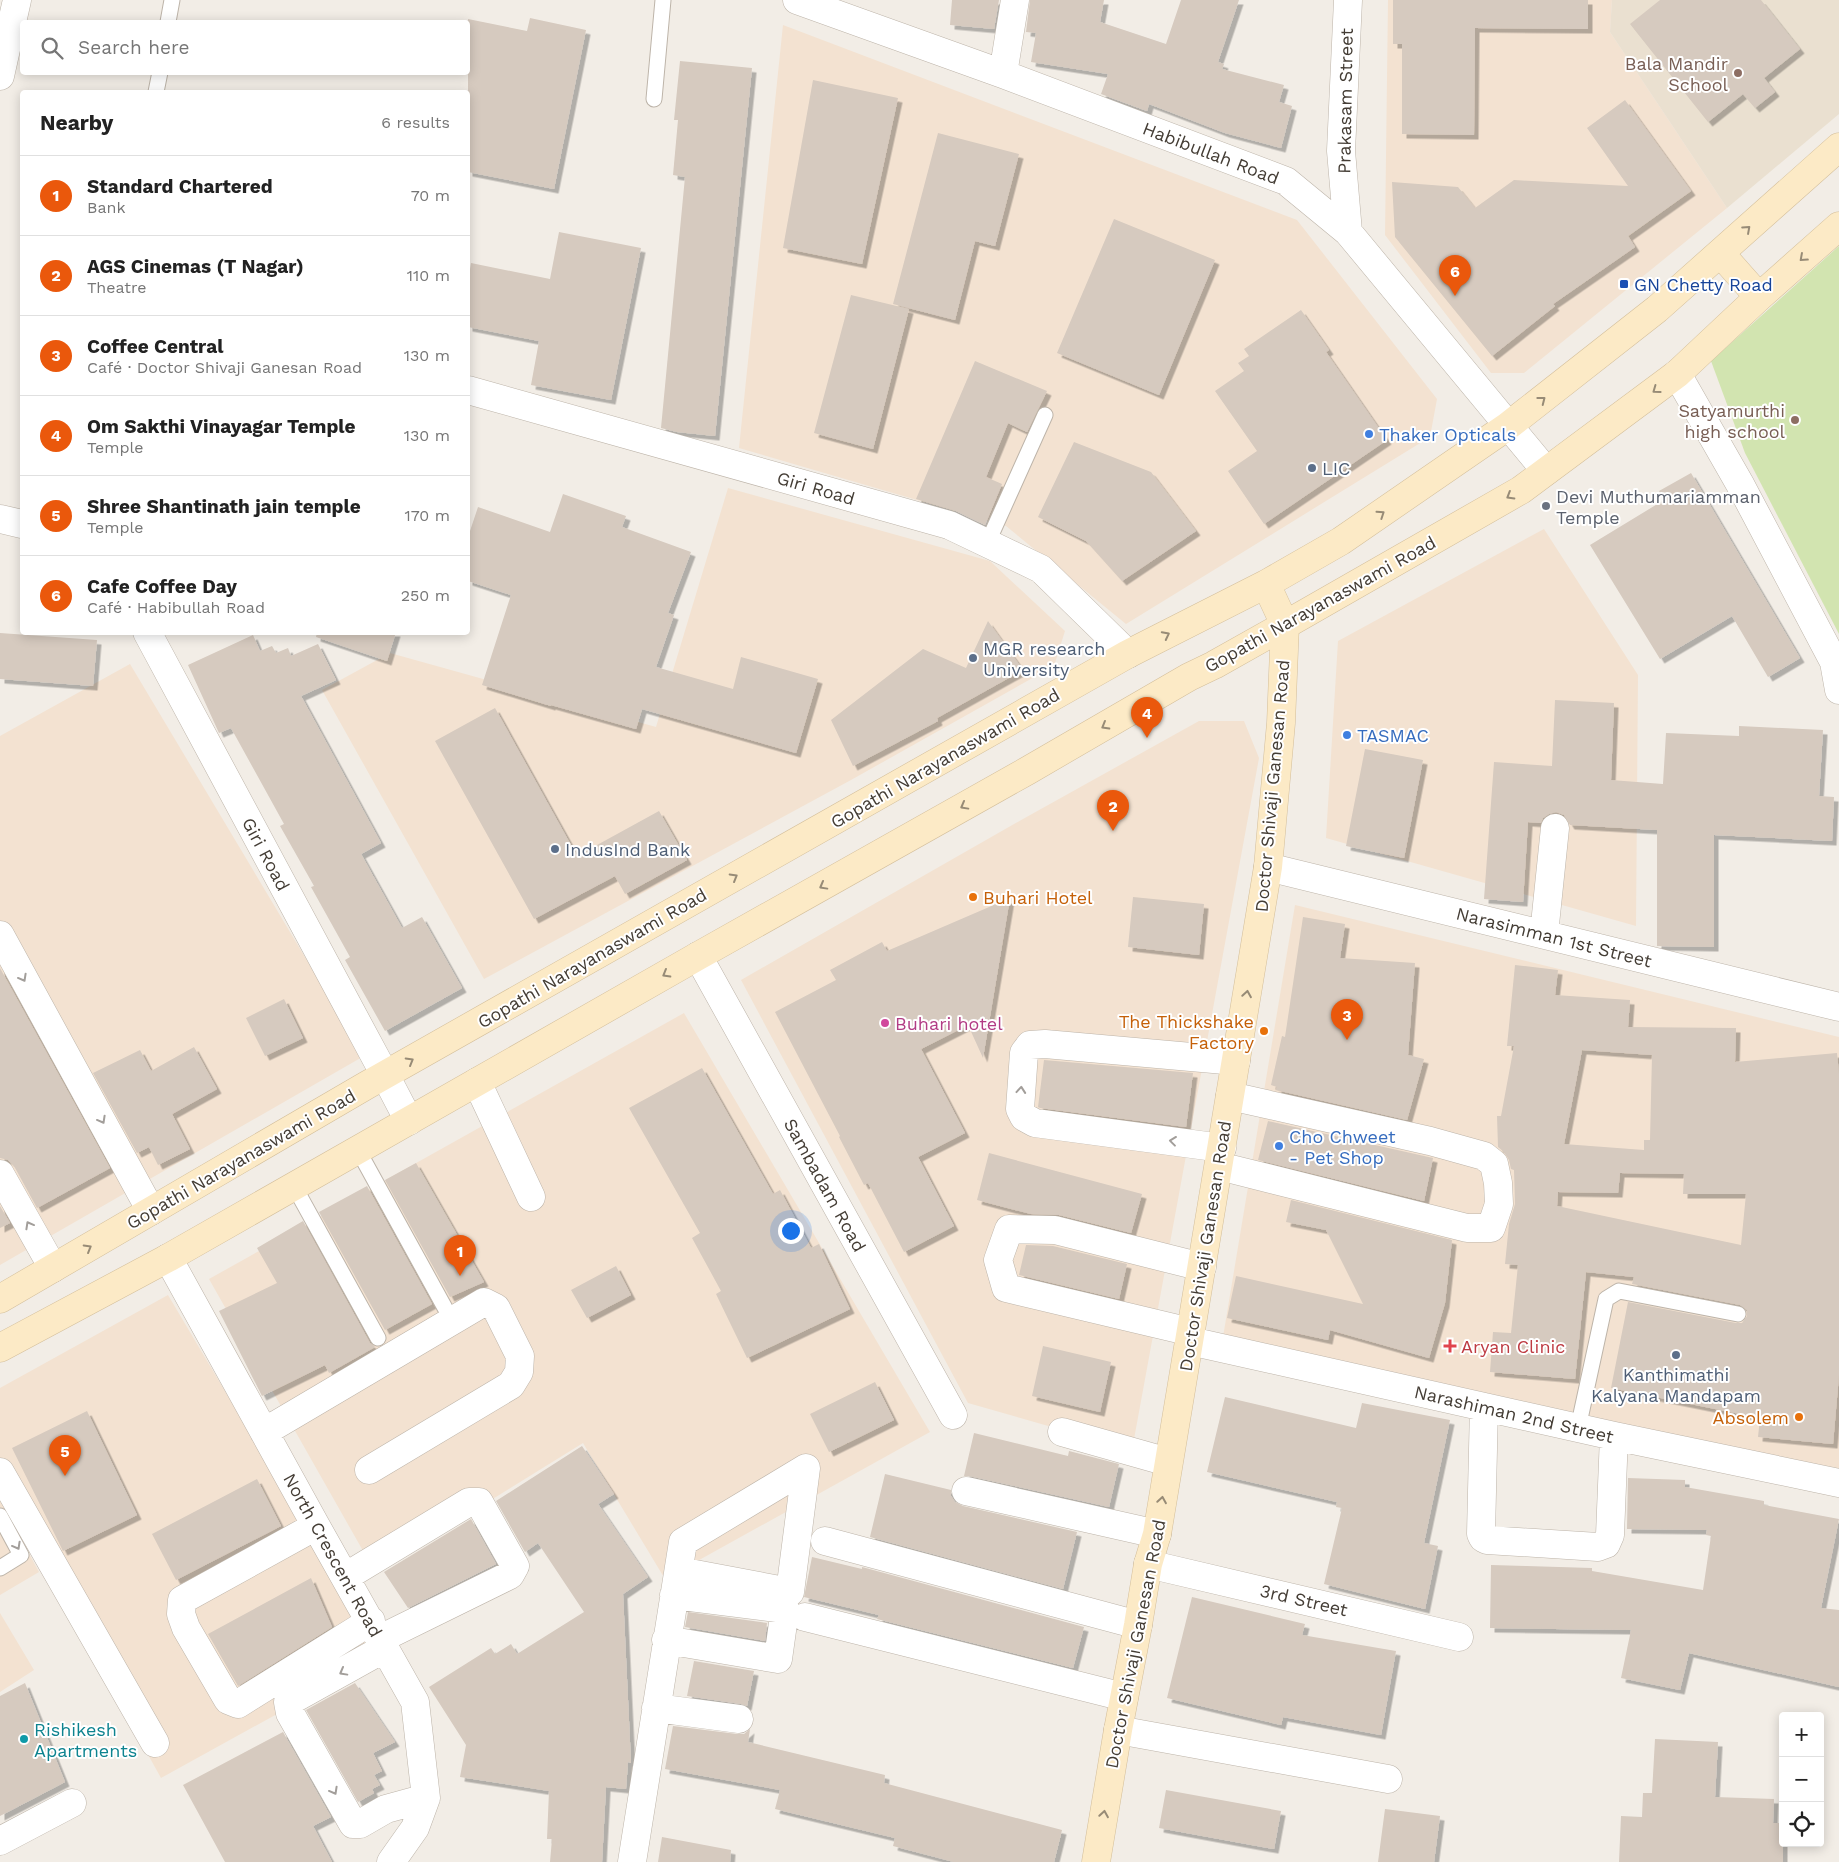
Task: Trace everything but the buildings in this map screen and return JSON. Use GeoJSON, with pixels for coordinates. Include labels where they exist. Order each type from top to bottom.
{"type":"FeatureCollection","features":[{"type":"Feature","properties":{"kind":"main road","name":"Gopathi Narayanaswami Road"},"geometry":{"type":"LineString","coordinates":[[0,1299],[385,1075],[1128,654],[1266,584],[1340,541],[1508,426],[1657,309],[1839,146]]}},
{"type":"Feature","properties":{"kind":"main road","name":"Gopathi Narayanaswami Road"},"geometry":{"type":"LineString","coordinates":[[0,1348],[168,1258],[1027,771],[1189,677],[1214,665],[1472,520],[1520,490],[1677,374],[1759,297],[1839,226]]}},
{"type":"Feature","properties":{"kind":"main road"},"geometry":{"type":"LineString","coordinates":[[1720,253],[1759,297]]}},
{"type":"Feature","properties":{"kind":"main road"},"geometry":{"type":"LineString","coordinates":[[1266,584],[1285,625]]}},
{"type":"Feature","properties":{"kind":"main road","name":"Doctor Shivaji Ganesan Road"},"geometry":{"type":"LineString","coordinates":[[1096,1862],[1148,1564],[1157,1534],[1268,866],[1281,723],[1285,625]]}},
{"type":"Feature","properties":{"kind":"street"},"geometry":{"type":"LineString","coordinates":[[0,76],[17,0]]}},
{"type":"Feature","properties":{"kind":"street","name":"Habibullah Road"},"geometry":{"type":"LineString","coordinates":[[797,0],[1003,74],[1286,181],[1348,232],[1546,471]]}},
{"type":"Feature","properties":{"kind":"street"},"geometry":{"type":"LineString","coordinates":[[1003,74],[1015,0]]}},
{"type":"Feature","properties":{"kind":"street","name":"Prakasam Street"},"geometry":{"type":"LineString","coordinates":[[1348,0],[1340,151],[1348,232]]}},
{"type":"Feature","properties":{"kind":"street"},"geometry":{"type":"LineString","coordinates":[[1677,374],[1741,486],[1834,662],[1839,690]]}},
{"type":"Feature","properties":{"kind":"street","name":"Giri Road"},"geometry":{"type":"LineString","coordinates":[[470,391],[949,525],[1041,569],[1128,654]]}},
{"type":"Feature","properties":{"kind":"street"},"geometry":{"type":"LineString","coordinates":[[0,519],[20,524]]}},
{"type":"Feature","properties":{"kind":"street","name":"Giri Road"},"geometry":{"type":"LineString","coordinates":[[149,635],[408,1121]]}},
{"type":"Feature","properties":{"kind":"street"},"geometry":{"type":"LineString","coordinates":[[1544,934],[1555,828]]}},
{"type":"Feature","properties":{"kind":"street","name":"Narasimman 1st Street"},"geometry":{"type":"LineString","coordinates":[[1268,866],[1839,1007]]}},
{"type":"Feature","properties":{"kind":"street"},"geometry":{"type":"LineString","coordinates":[[0,935],[151,1211]]}},
{"type":"Feature","properties":{"kind":"street","name":"Sambadam Road"},"geometry":{"type":"LineString","coordinates":[[698,956],[953,1415]]}},
{"type":"Feature","properties":{"kind":"street"},"geometry":{"type":"LineString","coordinates":[[1230,1096],[1430,1141],[1484,1156],[1494,1164],[1498,1184],[1499,1204],[1492,1228],[1467,1228],[1220,1157],[1035,1123],[1024,1116],[1020,1109],[1024,1053],[1030,1045],[1045,1044],[1236,1061]]}},
{"type":"Feature","properties":{"kind":"street"},"geometry":{"type":"LineString","coordinates":[[477,1082],[531,1196]]}},
{"type":"Feature","properties":{"kind":"street"},"geometry":{"type":"LineString","coordinates":[[0,1174],[53,1268]]}},
{"type":"Feature","properties":{"kind":"street","name":"Narashiman 2nd Street"},"geometry":{"type":"LineString","coordinates":[[1202,1268],[1054,1230],[1009,1229],[998,1260],[1006,1288],[1190,1337],[1484,1407],[1839,1483]]}},
{"type":"Feature","properties":{"kind":"street","name":"North Crescent Road"},"geometry":{"type":"LineString","coordinates":[[168,1258],[415,1702],[426,1798],[415,1828],[391,1862]]}},
{"type":"Feature","properties":{"kind":"street"},"geometry":{"type":"LineString","coordinates":[[264,1432],[484,1302],[496,1308],[520,1356],[520,1372],[511,1385],[369,1470]]}},
{"type":"Feature","properties":{"kind":"street"},"geometry":{"type":"LineString","coordinates":[[1484,1407],[1481,1534],[1487,1540],[1598,1547],[1606,1544],[1610,1535],[1614,1436]]}},
{"type":"Feature","properties":{"kind":"street"},"geometry":{"type":"LineString","coordinates":[[1062,1432],[1168,1462]]}},
{"type":"Feature","properties":{"kind":"street"},"geometry":{"type":"LineString","coordinates":[[632,1862],[683,1542],[806,1468],[790,1592],[677,1583]]}},
{"type":"Feature","properties":{"kind":"street"},"geometry":{"type":"LineString","coordinates":[[0,1472],[155,1743]]}},
{"type":"Feature","properties":{"kind":"street"},"geometry":{"type":"LineString","coordinates":[[966,1491],[1157,1534]]}},
{"type":"Feature","properties":{"kind":"street"},"geometry":{"type":"LineString","coordinates":[[316,1526],[182,1600],[181,1614],[186,1628],[228,1700],[238,1704],[510,1575],[514,1566],[479,1502],[469,1502],[345,1577]]}},
{"type":"Feature","properties":{"kind":"street"},"geometry":{"type":"LineString","coordinates":[[825,1541],[1138,1625]]}},
{"type":"Feature","properties":{"kind":"street","name":"3rd Street"},"geometry":{"type":"LineString","coordinates":[[1148,1564],[1459,1637]]}},
{"type":"Feature","properties":{"kind":"street"},"geometry":{"type":"LineString","coordinates":[[666,1640],[778,1659],[785,1609],[677,1583]]}},
{"type":"Feature","properties":{"kind":"street"},"geometry":{"type":"LineString","coordinates":[[806,1617],[1124,1696]]}},
{"type":"Feature","properties":{"kind":"street"},"geometry":{"type":"LineString","coordinates":[[379,1636],[288,1702],[290,1713],[353,1824],[360,1824],[386,1809],[426,1798]]}},
{"type":"Feature","properties":{"kind":"street"},"geometry":{"type":"LineString","coordinates":[[656,1708],[739,1719]]}},
{"type":"Feature","properties":{"kind":"street"},"geometry":{"type":"LineString","coordinates":[[1118,1730],[1388,1780]]}},
{"type":"Feature","properties":{"kind":"street"},"geometry":{"type":"LineString","coordinates":[[0,1841],[72,1803]]}},
{"type":"Feature","properties":{"kind":"lane"},"geometry":{"type":"LineString","coordinates":[[168,20],[172,0]]}},
{"type":"Feature","properties":{"kind":"lane"},"geometry":{"type":"LineString","coordinates":[[654,99],[662,0]]}},
{"type":"Feature","properties":{"kind":"lane"},"geometry":{"type":"LineString","coordinates":[[156,90],[159,75]]}},
{"type":"Feature","properties":{"kind":"lane"},"geometry":{"type":"LineString","coordinates":[[988,544],[1045,415]]}},
{"type":"Feature","properties":{"kind":"lane"},"geometry":{"type":"LineString","coordinates":[[358,1150],[444,1308]]}},
{"type":"Feature","properties":{"kind":"lane"},"geometry":{"type":"LineString","coordinates":[[294,1186],[378,1338]]}},
{"type":"Feature","properties":{"kind":"lane"},"geometry":{"type":"LineString","coordinates":[[1578,1428],[1606,1299],[1619,1291],[1738,1314]]}},
{"type":"Feature","properties":{"kind":"lane"},"geometry":{"type":"LineString","coordinates":[[0,1516],[21,1555],[0,1568]]}},
{"type":"Feature","properties":{"kind":"shaded area"},"geometry":{"type":"Polygon","coordinates":[[[1388,0],[1612,0],[1610,32],[1727,208],[1524,373],[1491,373],[1385,235],[1388,0]]]}},
{"type":"Feature","properties":{"kind":"shaded area","name":"Bala Mandir School"},"geometry":{"type":"Polygon","coordinates":[[[1612,0],[1839,0],[1839,114],[1727,208],[1610,32],[1612,0]]]}},
{"type":"Feature","properties":{"kind":"shaded area"},"geometry":{"type":"Polygon","coordinates":[[[783,25],[1297,220],[1437,399],[1430,437],[1126,624],[1006,526],[739,448],[783,25]]]}},
{"type":"Feature","properties":{"kind":"shaded area"},"geometry":{"type":"Polygon","coordinates":[[[728,488],[990,561],[1065,631],[1054,666],[851,780],[484,979],[322,690],[390,653],[656,727],[728,488]]]}},
{"type":"Feature","properties":{"kind":"shaded area"},"geometry":{"type":"Polygon","coordinates":[[[1544,529],[1638,675],[1636,926],[1326,838],[1338,641],[1544,529]]]}},
{"type":"Feature","properties":{"kind":"shaded area"},"geometry":{"type":"Polygon","coordinates":[[[130,664],[364,1056],[0,1265],[0,736],[130,664]]]}},
{"type":"Feature","properties":{"kind":"shaded area"},"geometry":{"type":"Polygon","coordinates":[[[1199,721],[1244,721],[1259,758],[1132,1450],[968,1403],[741,980],[1199,721]]]}},
{"type":"Feature","properties":{"kind":"shaded area"},"geometry":{"type":"Polygon","coordinates":[[[1295,905],[1839,1037],[1839,1479],[1220,1355],[1295,905]]]}},
{"type":"Feature","properties":{"kind":"shaded area"},"geometry":{"type":"Polygon","coordinates":[[[684,1013],[930,1432],[665,1579],[583,1443],[375,1572],[209,1279],[684,1013]]]}},
{"type":"Feature","properties":{"kind":"shaded area"},"geometry":{"type":"Polygon","coordinates":[[[168,1295],[382,1656],[161,1778],[0,1488],[0,1388],[168,1295]]]}},
{"type":"Feature","properties":{"kind":"shaded area"},"geometry":{"type":"Polygon","coordinates":[[[0,1500],[39,1572],[0,1595],[0,1500]]]}},
{"type":"Feature","properties":{"kind":"shaded area"},"geometry":{"type":"Polygon","coordinates":[[[0,1613],[34,1670],[0,1692],[0,1613]]]}},
{"type":"Feature","properties":{"kind":"green space"},"geometry":{"type":"Polygon","coordinates":[[[1839,246],[1839,634],[1745,453],[1711,361],[1839,246]]]}},
{"type":"Feature","properties":{"kind":"place","name":"Bala Mandir School"},"geometry":{"type":"Point","coordinates":[1738,73]}},
{"type":"Feature","properties":{"kind":"place","name":"GN Chetty Road"},"geometry":{"type":"Point","coordinates":[1624,284]}},
{"type":"Feature","properties":{"kind":"place","name":"Cafe Coffee Day"},"geometry":{"type":"Point","coordinates":[1455,296]}},
{"type":"Feature","properties":{"kind":"place","name":"Satyamurthi high school"},"geometry":{"type":"Point","coordinates":[1795,420]}},
{"type":"Feature","properties":{"kind":"place","name":"Thaker Opticals"},"geometry":{"type":"Point","coordinates":[1369,434]}},
{"type":"Feature","properties":{"kind":"place","name":"LIC"},"geometry":{"type":"Point","coordinates":[1312,468]}},
{"type":"Feature","properties":{"kind":"place","name":"Devi Muthumariamman Temple"},"geometry":{"type":"Point","coordinates":[1546,506]}},
{"type":"Feature","properties":{"kind":"place","name":"MGR research University"},"geometry":{"type":"Point","coordinates":[973,658]}},
{"type":"Feature","properties":{"kind":"place","name":"TASMAC"},"geometry":{"type":"Point","coordinates":[1347,735]}},
{"type":"Feature","properties":{"kind":"place","name":"Om Sakthi Vinayagar Temple"},"geometry":{"type":"Point","coordinates":[1147,738]}},
{"type":"Feature","properties":{"kind":"place","name":"AGS Cinemas (T Nagar)"},"geometry":{"type":"Point","coordinates":[1113,831]}},
{"type":"Feature","properties":{"kind":"place","name":"IndusInd Bank"},"geometry":{"type":"Point","coordinates":[555,849]}},
{"type":"Feature","properties":{"kind":"place","name":"Buhari Hotel"},"geometry":{"type":"Point","coordinates":[973,897]}},
{"type":"Feature","properties":{"kind":"place","name":"Buhari hotel"},"geometry":{"type":"Point","coordinates":[885,1023]}},
{"type":"Feature","properties":{"kind":"place","name":"The Thickshake Factory"},"geometry":{"type":"Point","coordinates":[1264,1031]}},
{"type":"Feature","properties":{"kind":"place","name":"Coffee Central"},"geometry":{"type":"Point","coordinates":[1347,1040]}},
{"type":"Feature","properties":{"kind":"place","name":"Cho Chweet - Pet Shop"},"geometry":{"type":"Point","coordinates":[1279,1146]}},
{"type":"Feature","properties":{"kind":"place","name":"Standard Chartered"},"geometry":{"type":"Point","coordinates":[460,1276]}},
{"type":"Feature","properties":{"kind":"place","name":"Aryan Clinic"},"geometry":{"type":"Point","coordinates":[1450,1346]}},
{"type":"Feature","properties":{"kind":"place","name":"Kanthimathi Kalyana Mandapam"},"geometry":{"type":"Point","coordinates":[1676,1355]}},
{"type":"Feature","properties":{"kind":"place","name":"Absolem"},"geometry":{"type":"Point","coordinates":[1799,1417]}},
{"type":"Feature","properties":{"kind":"place","name":"Shree Shantinath jain temple"},"geometry":{"type":"Point","coordinates":[65,1476]}},
{"type":"Feature","properties":{"kind":"place","name":"Rishikesh Apartments"},"geometry":{"type":"Point","coordinates":[24,1739]}}]}
